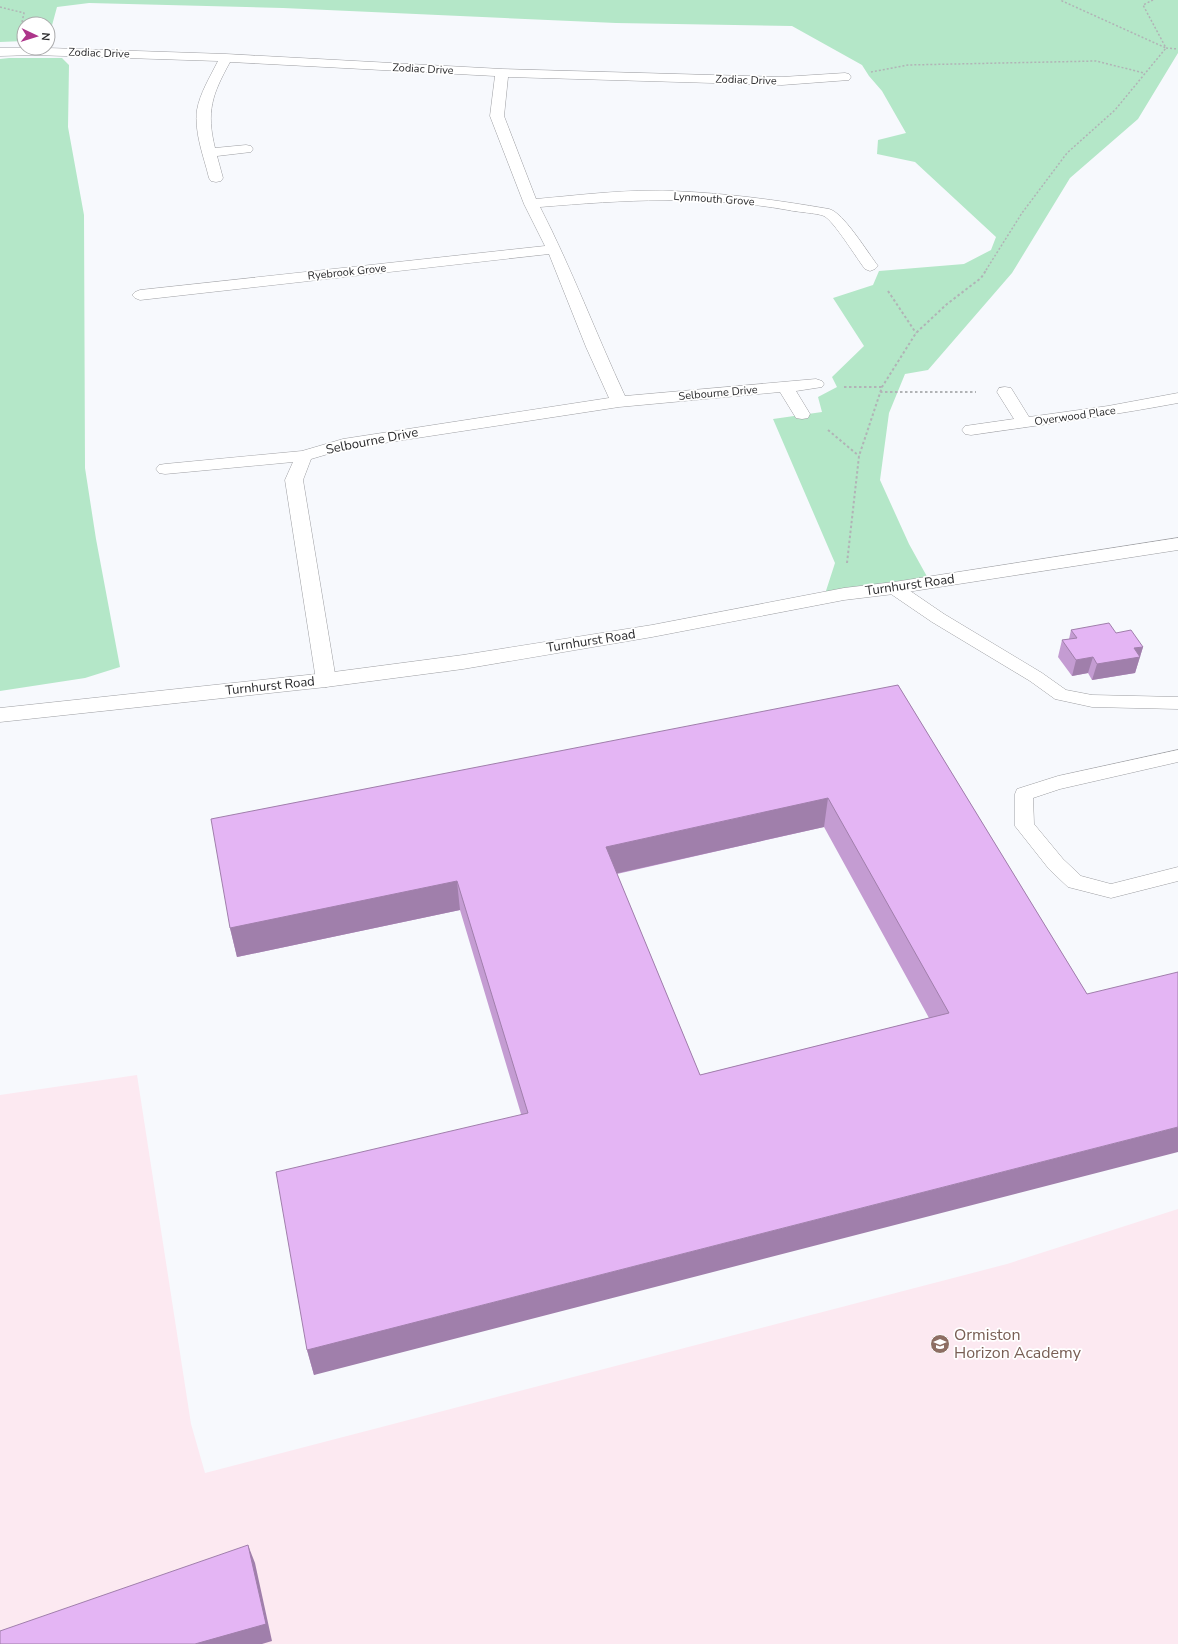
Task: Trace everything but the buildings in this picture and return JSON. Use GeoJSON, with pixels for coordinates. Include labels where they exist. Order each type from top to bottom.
{"type":"FeatureCollection","features":[{"type":"Feature","properties":{"kind":"street","name":"Zodiac Drive"},"geometry":{"type":"LineString","coordinates":[[0,52],[34,51],[226,58],[502,73],[782,81],[845,77]]}},
{"type":"Feature","properties":{"kind":"street"},"geometry":{"type":"LineString","coordinates":[[216,178],[206,138],[203,111],[209,90],[226,58]]}},
{"type":"Feature","properties":{"kind":"street"},"geometry":{"type":"LineString","coordinates":[[502,73],[497,116],[531,204],[554,249],[594,347],[619,402]]}},
{"type":"Feature","properties":{"kind":"street"},"geometry":{"type":"LineString","coordinates":[[210,153],[246,149]]}},
{"type":"Feature","properties":{"kind":"street","name":"Lynmouth Grove"},"geometry":{"type":"LineString","coordinates":[[531,204],[598,198],[671,195],[772,203],[829,213],[843,228],[870,266]]}},
{"type":"Feature","properties":{"kind":"street","name":"Ryebrook Grove"},"geometry":{"type":"LineString","coordinates":[[140,295],[554,249]]}},
{"type":"Feature","properties":{"kind":"street","name":"Selbourne Drive"},"geometry":{"type":"LineString","coordinates":[[165,470],[304,456],[343,444],[619,402],[816,384]]}},
{"type":"Feature","properties":{"kind":"street"},"geometry":{"type":"LineString","coordinates":[[785,387],[802,414]]}},
{"type":"Feature","properties":{"kind":"street"},"geometry":{"type":"LineString","coordinates":[[1005,392],[1025,423]]}},
{"type":"Feature","properties":{"kind":"street","name":"Overwood Place"},"geometry":{"type":"LineString","coordinates":[[971,430],[1108,412],[1178,398]]}},
{"type":"Feature","properties":{"kind":"street"},"geometry":{"type":"LineString","coordinates":[[304,456],[294,480],[326,680]]}},
{"type":"Feature","properties":{"kind":"street","name":"Turnhurst Road"},"geometry":{"type":"LineString","coordinates":[[0,715],[326,680],[463,662],[652,631],[844,594],[894,588],[1178,544]]}},
{"type":"Feature","properties":{"kind":"lane"},"geometry":{"type":"LineString","coordinates":[[894,588],[938,618],[1030,673],[1061,695],[1092,701],[1178,703]]}},
{"type":"Feature","properties":{"kind":"lane"},"geometry":{"type":"LineString","coordinates":[[1178,756],[1058,783],[1024,794],[1025,826],[1056,864],[1075,882],[1111,891],[1178,874]]}},
{"type":"Feature","properties":{"kind":"path"},"geometry":{"type":"LineString","coordinates":[[1060,0],[1166,48],[1178,49]]}},
{"type":"Feature","properties":{"kind":"path"},"geometry":{"type":"LineString","coordinates":[[1153,0],[1143,5],[1166,48]]}},
{"type":"Feature","properties":{"kind":"path"},"geometry":{"type":"LineString","coordinates":[[0,7],[24,14],[24,16]]}},
{"type":"Feature","properties":{"kind":"path"},"geometry":{"type":"LineString","coordinates":[[844,594],[859,456],[882,387],[916,332],[947,304],[981,278],[1022,213],[1067,153],[1115,110],[1166,48]]}},
{"type":"Feature","properties":{"kind":"path"},"geometry":{"type":"LineString","coordinates":[[845,77],[908,65],[1096,61],[1144,73]]}},
{"type":"Feature","properties":{"kind":"path"},"geometry":{"type":"LineString","coordinates":[[870,266],[893,296],[916,332]]}},
{"type":"Feature","properties":{"kind":"path"},"geometry":{"type":"LineString","coordinates":[[816,384],[838,387],[882,387]]}},
{"type":"Feature","properties":{"kind":"path"},"geometry":{"type":"LineString","coordinates":[[880,392],[1005,392]]}},
{"type":"Feature","properties":{"kind":"path"},"geometry":{"type":"LineString","coordinates":[[802,414],[831,432],[859,456]]}},
{"type":"Feature","properties":{"kind":"shaded area","name":"Ormiston Horizon Academy"},"geometry":{"type":"Polygon","coordinates":[[[137,1075],[191,1424],[205,1473],[1007,1264],[1178,1209],[1178,1644],[0,1644],[0,1095],[137,1075]]]}},
{"type":"Feature","properties":{"kind":"green space"},"geometry":{"type":"Polygon","coordinates":[[[0,0],[1178,0],[1178,53],[1138,119],[1070,178],[1012,273],[928,370],[905,374],[889,413],[880,480],[909,544],[930,582],[824,597],[835,563],[773,419],[822,412],[818,397],[837,387],[832,377],[864,346],[833,298],[873,285],[879,271],[964,264],[991,250],[996,237],[915,162],[877,154],[878,140],[906,133],[882,91],[862,65],[792,26],[616,23],[283,8],[89,3],[57,7],[55,16],[16,16],[16,41],[0,42],[0,0]]]}},
{"type":"Feature","properties":{"kind":"green space"},"geometry":{"type":"Polygon","coordinates":[[[62,58],[69,65],[68,127],[84,215],[85,468],[96,539],[120,667],[85,678],[0,691],[0,59],[62,58]]]}},
{"type":"Feature","properties":{"kind":"place","name":"Ormiston Horizon Academy"},"geometry":{"type":"Point","coordinates":[940,1344]}}]}
